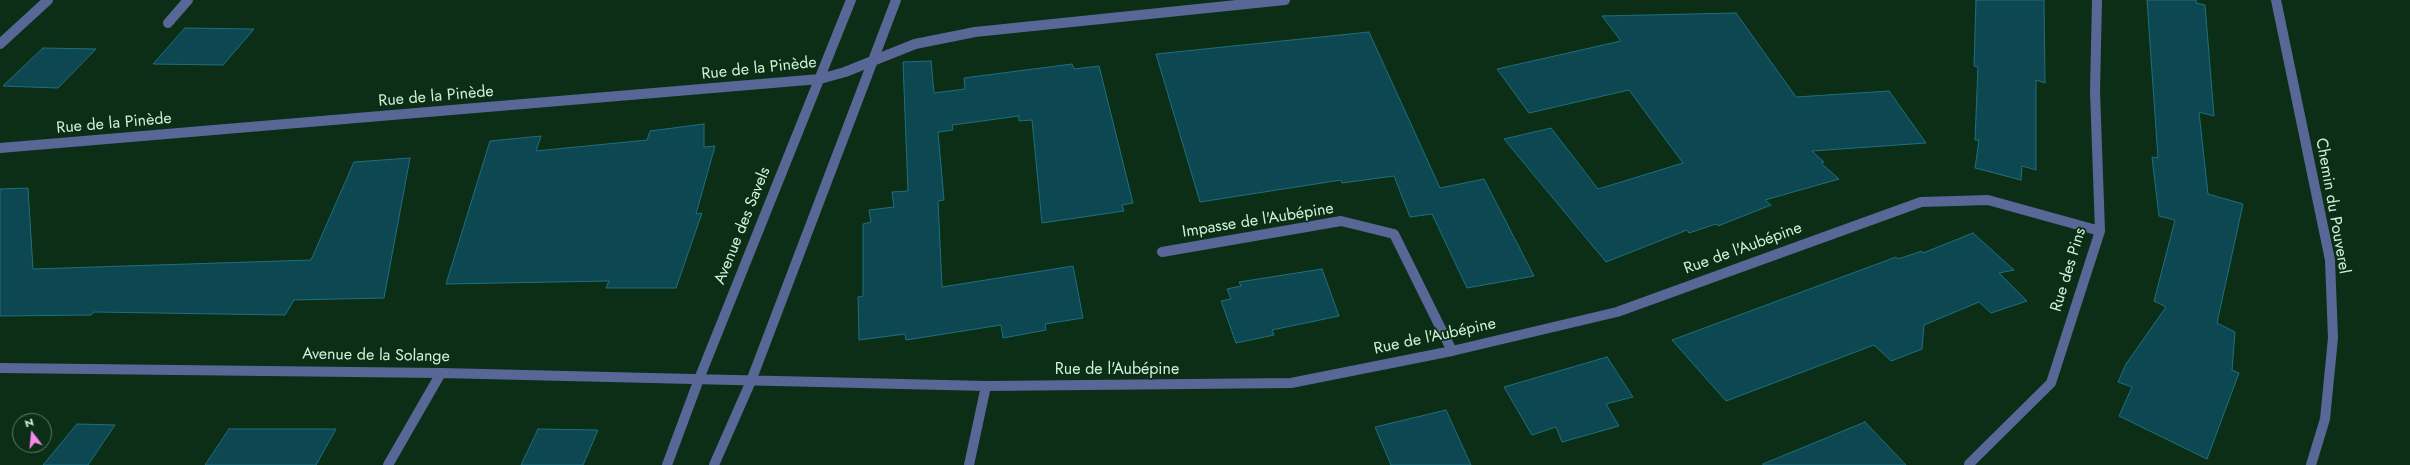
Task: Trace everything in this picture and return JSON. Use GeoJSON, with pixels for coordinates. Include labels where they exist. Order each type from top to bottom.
{"type":"FeatureCollection","features":[{"type":"Feature","properties":{"kind":"street"},"geometry":{"type":"LineString","coordinates":[[0,44],[48,0]]}},
{"type":"Feature","properties":{"kind":"street"},"geometry":{"type":"LineString","coordinates":[[168,23],[188,0]]}},
{"type":"Feature","properties":{"kind":"street","name":"Avenue des Savels"},"geometry":{"type":"LineString","coordinates":[[667,465],[699,379],[851,0]]}},
{"type":"Feature","properties":{"kind":"street"},"geometry":{"type":"LineString","coordinates":[[714,465],[751,381],[896,0]]}},
{"type":"Feature","properties":{"kind":"street","name":"Rue de la Pinède"},"geometry":{"type":"LineString","coordinates":[[0,148],[775,84],[820,79],[845,72],[916,44],[975,32],[1247,2],[1285,0]]}},
{"type":"Feature","properties":{"kind":"street","name":"Rue des Pins"},"geometry":{"type":"LineString","coordinates":[[1969,464],[2051,383],[2100,231],[2095,91],[2097,0]]}},
{"type":"Feature","properties":{"kind":"street","name":"Chemin du Pouverel"},"geometry":{"type":"LineString","coordinates":[[2276,0],[2330,260],[2333,338],[2326,411],[2311,465]]}},
{"type":"Feature","properties":{"kind":"street","name":"Rue de l'Aubépine"},"geometry":{"type":"LineString","coordinates":[[751,381],[986,386],[1291,383],[1452,351],[1617,312],[1921,202],[1988,200],[2100,231]]}},
{"type":"Feature","properties":{"kind":"street","name":"Impasse de l'Aubépine"},"geometry":{"type":"LineString","coordinates":[[1162,252],[1341,221],[1394,234],[1452,351]]}},
{"type":"Feature","properties":{"kind":"street","name":"Avenue de la Solange"},"geometry":{"type":"LineString","coordinates":[[0,368],[441,373],[751,381]]}},
{"type":"Feature","properties":{"kind":"street"},"geometry":{"type":"LineString","coordinates":[[388,465],[441,373]]}},
{"type":"Feature","properties":{"kind":"street"},"geometry":{"type":"LineString","coordinates":[[969,465],[986,386]]}},
{"type":"Feature","properties":{"kind":"building"},"geometry":{"type":"Polygon","coordinates":[[[1976,0],[2044,0],[2045,83],[2036,80],[2036,170],[2022,166],[2021,180],[1975,168],[1979,140],[1975,140],[1978,67],[1974,66],[1976,0]]]}},
{"type":"Feature","properties":{"kind":"building"},"geometry":{"type":"Polygon","coordinates":[[[2147,0],[2196,0],[2196,3],[2205,5],[2214,116],[2199,112],[2208,194],[2243,204],[2217,323],[2235,332],[2232,370],[2239,373],[2207,459],[2119,416],[2132,387],[2118,382],[2126,364],[2166,307],[2154,301],[2175,220],[2159,216],[2152,157],[2158,158],[2147,0]]]}},
{"type":"Feature","properties":{"kind":"building"},"geometry":{"type":"Polygon","coordinates":[[[1736,13],[1796,97],[1889,91],[1926,143],[1812,151],[1824,162],[1821,163],[1839,179],[1765,200],[1771,205],[1718,226],[1716,224],[1689,233],[1687,230],[1606,262],[1504,139],[1551,128],[1598,189],[1683,163],[1629,90],[1529,113],[1497,69],[1621,41],[1602,16],[1736,13]]]}},
{"type":"Feature","properties":{"kind":"building"},"geometry":{"type":"Polygon","coordinates":[[[185,28],[254,29],[223,65],[153,64],[185,28]]]}},
{"type":"Feature","properties":{"kind":"building"},"geometry":{"type":"Polygon","coordinates":[[[1369,32],[1440,188],[1484,179],[1534,276],[1467,288],[1432,214],[1410,217],[1394,176],[1342,183],[1341,180],[1200,202],[1156,54],[1369,32]]]}},
{"type":"Feature","properties":{"kind":"building"},"geometry":{"type":"Polygon","coordinates":[[[43,48],[96,49],[58,88],[3,86],[43,48]]]}},
{"type":"Feature","properties":{"kind":"building"},"geometry":{"type":"Polygon","coordinates":[[[931,61],[934,93],[965,89],[964,78],[1072,64],[1074,69],[1099,66],[1133,203],[1122,205],[1124,211],[1042,223],[1032,120],[1019,121],[1019,116],[952,125],[953,130],[938,132],[944,200],[938,201],[942,287],[1073,266],[1083,318],[1045,324],[1046,330],[1003,338],[1001,325],[906,340],[905,334],[859,340],[858,297],[863,296],[863,224],[871,222],[869,210],[894,207],[892,192],[908,191],[903,62],[931,61]]]}},
{"type":"Feature","properties":{"kind":"building"},"geometry":{"type":"Polygon","coordinates":[[[704,124],[704,147],[715,146],[696,214],[702,213],[676,288],[606,288],[609,281],[446,284],[490,141],[541,136],[536,151],[647,140],[650,131],[704,124]]]}},
{"type":"Feature","properties":{"kind":"building"},"geometry":{"type":"Polygon","coordinates":[[[410,158],[384,298],[294,300],[285,315],[94,312],[91,315],[0,316],[0,189],[28,188],[33,269],[311,260],[354,162],[410,158]]]}},
{"type":"Feature","properties":{"kind":"building"},"geometry":{"type":"Polygon","coordinates":[[[1973,233],[2014,270],[1999,273],[2027,301],[1991,313],[1979,302],[1924,325],[1922,349],[1891,361],[1874,345],[1726,401],[1672,340],[1896,257],[1898,259],[1922,251],[1923,253],[1973,233]]]}},
{"type":"Feature","properties":{"kind":"building"},"geometry":{"type":"Polygon","coordinates":[[[1322,269],[1339,316],[1272,330],[1274,335],[1236,343],[1221,301],[1231,299],[1227,289],[1241,286],[1239,282],[1322,269]]]}},
{"type":"Feature","properties":{"kind":"building"},"geometry":{"type":"Polygon","coordinates":[[[1607,357],[1633,397],[1606,404],[1619,426],[1562,442],[1556,427],[1532,435],[1504,387],[1607,357]]]}},
{"type":"Feature","properties":{"kind":"building"},"geometry":{"type":"Polygon","coordinates":[[[1446,410],[1471,465],[1391,465],[1375,427],[1446,410]]]}},
{"type":"Feature","properties":{"kind":"building"},"geometry":{"type":"Polygon","coordinates":[[[1865,422],[1906,465],[1763,465],[1763,464],[1865,422]]]}},
{"type":"Feature","properties":{"kind":"building"},"geometry":{"type":"Polygon","coordinates":[[[77,424],[115,425],[88,465],[43,465],[77,424]]]}},
{"type":"Feature","properties":{"kind":"building"},"geometry":{"type":"Polygon","coordinates":[[[229,429],[336,429],[316,465],[205,465],[229,429]]]}},
{"type":"Feature","properties":{"kind":"building"},"geometry":{"type":"Polygon","coordinates":[[[538,429],[598,430],[583,465],[521,465],[538,429]]]}}]}
